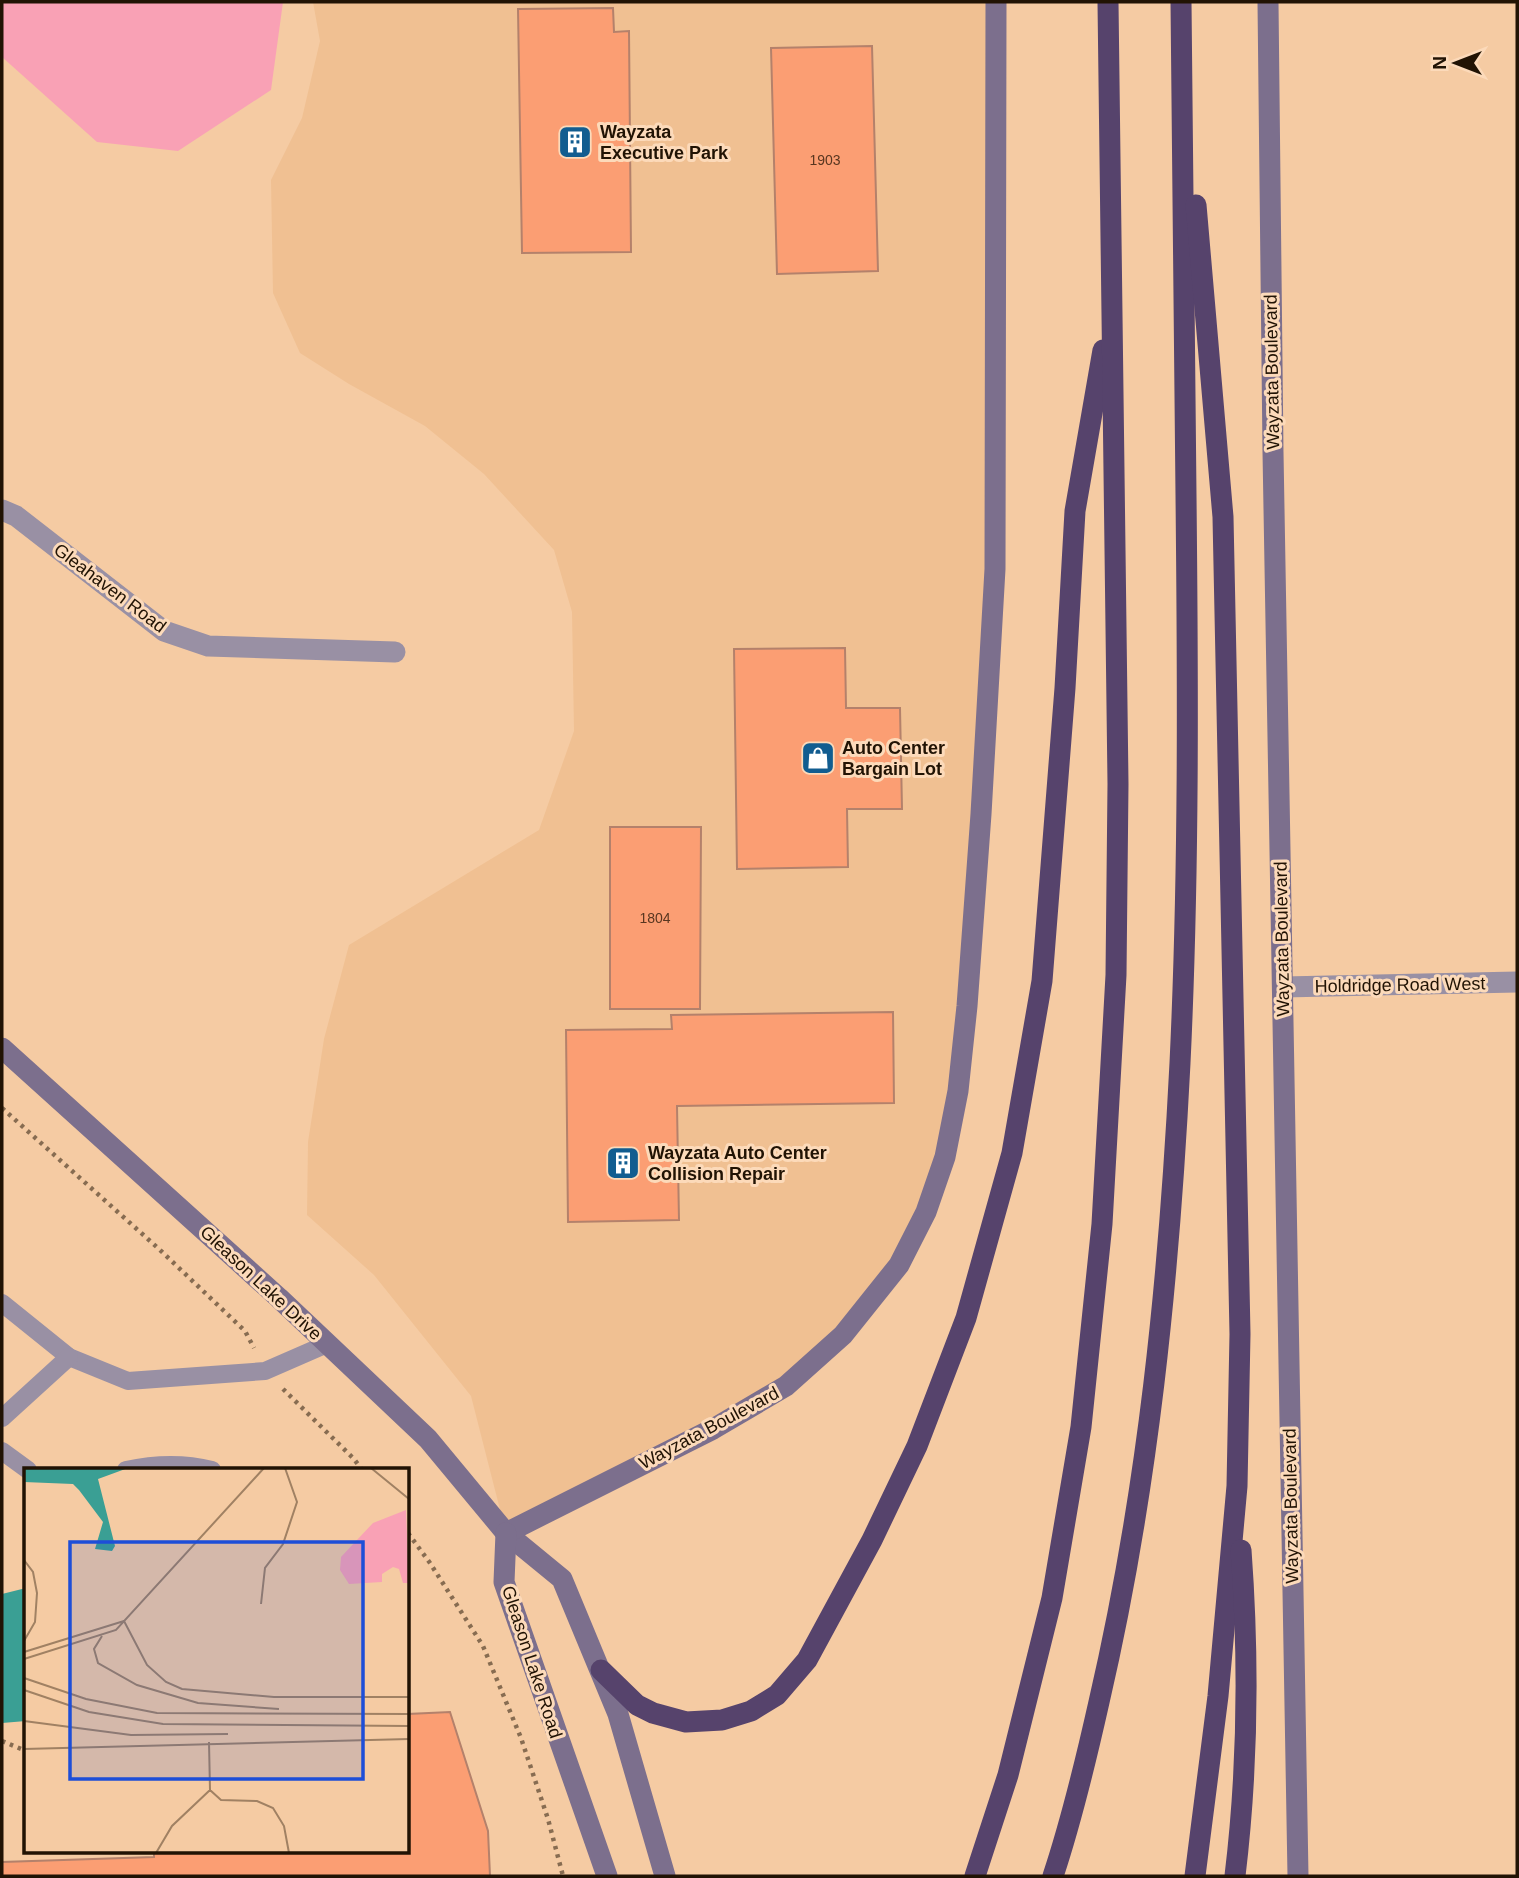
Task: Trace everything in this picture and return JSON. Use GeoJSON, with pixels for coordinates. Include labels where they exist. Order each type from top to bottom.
{"type":"FeatureCollection","features":[{"type":"Feature","properties":{"kind":"highway"},"geometry":{"type":"LineString","coordinates":[[975,1876],[1008,1774],[1052,1598],[1081,1427],[1100,1248],[1116,975],[1117,866],[1108,2]]}},
{"type":"Feature","properties":{"kind":"highway"},"geometry":{"type":"LineString","coordinates":[[1053,1876],[1098,1707],[1134,1530],[1152,1415],[1169,1240],[1185,948],[1189,780],[1181,2]]}},
{"type":"Feature","properties":{"kind":"highway"},"geometry":{"type":"LineString","coordinates":[[1181,40],[1223,517],[1240,1320],[1237,1486],[1218,1696],[1195,1876]]}},
{"type":"Feature","properties":{"kind":"highway"},"geometry":{"type":"LineString","coordinates":[[601,1670],[638,1704],[653,1713],[686,1722],[722,1720],[751,1711],[777,1695],[807,1660],[872,1540],[917,1446],[966,1318],[1012,1153],[1042,981],[1065,688],[1075,511],[1112,299]]}},
{"type":"Feature","properties":{"kind":"highway"},"geometry":{"type":"LineString","coordinates":[[1235,1876],[1245,1761],[1245,1608],[1237,1486]]}},
{"type":"Feature","properties":{"kind":"street","name":"Wayzata Boulevard"},"geometry":{"type":"LineString","coordinates":[[506,1533],[713,1429],[786,1386],[844,1335],[899,1265],[926,1212],[945,1157],[958,1091],[967,1006],[981,826],[995,569],[996,2]]}},
{"type":"Feature","properties":{"kind":"street","name":"Wayzata Boulevard"},"geometry":{"type":"LineString","coordinates":[[1268,2],[1298,1876]]}},
{"type":"Feature","properties":{"kind":"street","name":"Gleahaven Road"},"geometry":{"type":"LineString","coordinates":[[2,510],[16,516],[164,631],[208,646],[395,652]]}},
{"type":"Feature","properties":{"kind":"street","name":"Holdridge Road West"},"geometry":{"type":"LineString","coordinates":[[1283,987],[1517,982]]}},
{"type":"Feature","properties":{"kind":"street","name":"Gleason Lake Drive"},"geometry":{"type":"LineString","coordinates":[[2,1048],[437,1448],[506,1533]]}},
{"type":"Feature","properties":{"kind":"street"},"geometry":{"type":"LineString","coordinates":[[506,1533],[562,1579],[618,1714],[665,1876]]}},
{"type":"Feature","properties":{"kind":"street","name":"Gleason Lake Road"},"geometry":{"type":"LineString","coordinates":[[506,1533],[504,1582],[607,1876]]}},
{"type":"Feature","properties":{"kind":"lane"},"geometry":{"type":"LineString","coordinates":[[2,1303],[69,1357],[128,1381],[265,1371],[327,1345]]}},
{"type":"Feature","properties":{"kind":"lane"},"geometry":{"type":"LineString","coordinates":[[2,1419],[69,1357]]}},
{"type":"Feature","properties":{"kind":"lane"},"geometry":{"type":"LineString","coordinates":[[2,1451],[25,1468]]}},
{"type":"Feature","properties":{"kind":"lane"},"geometry":{"type":"LineString","coordinates":[[136,1468],[197,1468]]}},
{"type":"Feature","properties":{"kind":"path"},"geometry":{"type":"LineString","coordinates":[[2,1108],[159,1249],[245,1331],[265,1371],[361,1468]]}},
{"type":"Feature","properties":{"kind":"path"},"geometry":{"type":"LineString","coordinates":[[410,1536],[483,1646],[521,1738],[548,1819],[563,1876]]}},
{"type":"Feature","properties":{"kind":"path"},"geometry":{"type":"LineString","coordinates":[[2,1741],[24,1750]]}},
{"type":"Feature","properties":{"kind":"shaded area"},"geometry":{"type":"Polygon","coordinates":[[[2,2],[283,2],[271,90],[178,151],[97,142],[2,57],[2,2]]]}},
{"type":"Feature","properties":{"kind":"shaded area"},"geometry":{"type":"Polygon","coordinates":[[[313,2],[996,2],[995,569],[958,1091],[899,1265],[786,1386],[506,1533],[471,1396],[374,1275],[307,1215],[308,1142],[324,1039],[349,945],[539,830],[574,731],[572,612],[554,550],[484,474],[425,426],[300,353],[273,293],[271,180],[302,118],[320,41],[313,2]]]}},
{"type":"Feature","properties":{"kind":"water"},"geometry":{"type":"Polygon","coordinates":[[[24,1588],[24,1721],[2,1723],[2,1594],[24,1588]]]}},
{"type":"Feature","properties":{"kind":"building","name":"Wayzata Executive Park"},"geometry":{"type":"Polygon","coordinates":[[[613,8],[614,32],[629,31],[631,252],[522,253],[518,9],[613,8]]]}},
{"type":"Feature","properties":{"kind":"building","name":"Wayzata Executive Park"},"geometry":{"type":"Polygon","coordinates":[[[872,46],[878,271],[777,274],[771,48],[872,46]]]}},
{"type":"Feature","properties":{"kind":"building","name":"Auto Center Bargain Lot"},"geometry":{"type":"Polygon","coordinates":[[[845,648],[846,708],[900,708],[902,809],[847,809],[848,867],[737,869],[734,649],[845,648]]]}},
{"type":"Feature","properties":{"kind":"building"},"geometry":{"type":"Polygon","coordinates":[[[610,827],[701,827],[700,1009],[610,1009],[610,827]]]}},
{"type":"Feature","properties":{"kind":"building","name":"Wayzata Auto Center Collision Repair"},"geometry":{"type":"Polygon","coordinates":[[[893,1012],[894,1103],[677,1106],[679,1220],[568,1222],[566,1030],[672,1029],[671,1015],[893,1012]]]}},
{"type":"Feature","properties":{"kind":"building"},"geometry":{"type":"Polygon","coordinates":[[[450,1712],[488,1831],[490,1876],[2,1876],[2,1862],[154,1857],[154,1854],[410,1854],[410,1714],[450,1712]]]}},
{"type":"Feature","properties":{"kind":"place","name":"Wayzata Executive Park"},"geometry":{"type":"Point","coordinates":[575,142]}},
{"type":"Feature","properties":{"kind":"place","name":"Auto Center Bargain Lot"},"geometry":{"type":"Point","coordinates":[818,758]}},
{"type":"Feature","properties":{"kind":"place","name":"Wayzata Auto Center Collision Repair"},"geometry":{"type":"Point","coordinates":[623,1163]}}]}
